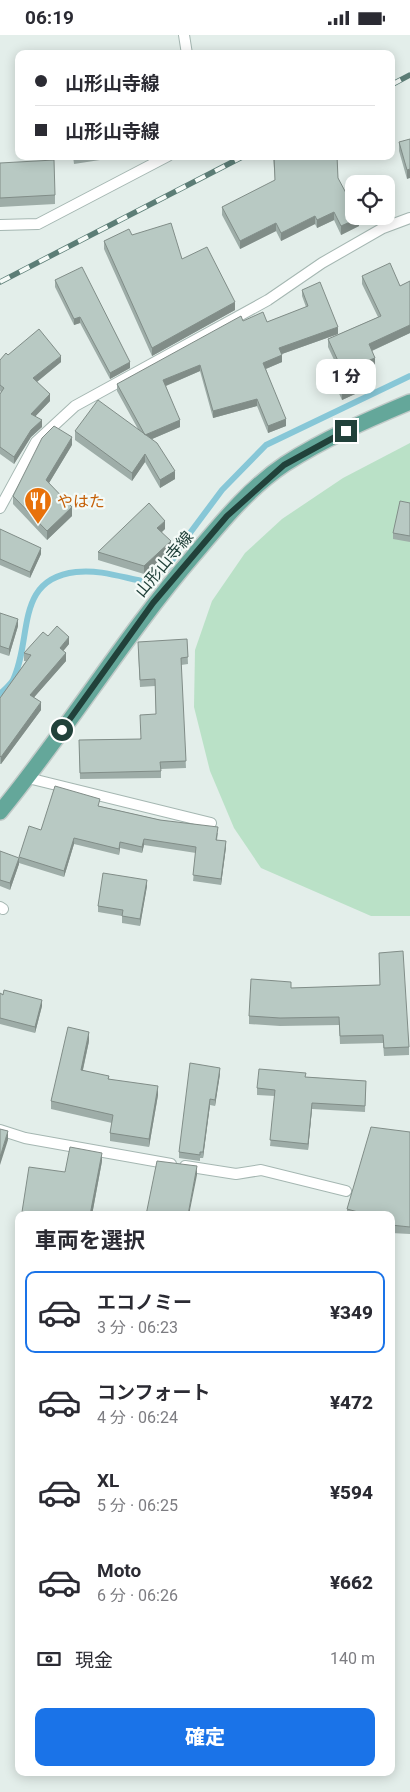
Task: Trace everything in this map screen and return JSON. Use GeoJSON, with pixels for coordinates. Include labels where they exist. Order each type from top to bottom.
{"type":"FeatureCollection","features":[{"type":"Feature","properties":{"kind":"main road","name":"山形山寺線"},"geometry":{"type":"LineString","coordinates":[[0,812],[28,778],[153,603],[227,516],[284,465],[359,424],[410,402]]}},
{"type":"Feature","properties":{"kind":"lane"},"geometry":{"type":"LineString","coordinates":[[184,35],[186,50]]}},
{"type":"Feature","properties":{"kind":"lane"},"geometry":{"type":"LineString","coordinates":[[0,225],[38,224],[160,160]]}},
{"type":"Feature","properties":{"kind":"lane"},"geometry":{"type":"LineString","coordinates":[[0,508],[36,442],[75,406],[260,305],[322,263],[375,233],[410,218]]}},
{"type":"Feature","properties":{"kind":"lane"},"geometry":{"type":"LineString","coordinates":[[28,778],[211,823]]}},
{"type":"Feature","properties":{"kind":"lane"},"geometry":{"type":"LineString","coordinates":[[0,1130],[34,1139],[227,1173],[236,1174],[261,1170],[346,1191]]}},
{"type":"Feature","properties":{"kind":"green space"},"geometry":{"type":"Polygon","coordinates":[[[410,443],[410,916],[371,916],[261,868],[234,828],[210,771],[194,707],[195,650],[212,601],[245,553],[282,519],[343,478],[410,443]]]}},
{"type":"Feature","properties":{"kind":"building"},"geometry":{"type":"Polygon","coordinates":[[[410,139],[410,169],[407,170],[399,142],[410,139]]]}},
{"type":"Feature","properties":{"kind":"building"},"geometry":{"type":"Polygon","coordinates":[[[54,160],[55,195],[0,198],[0,163],[54,160]]]}},
{"type":"Feature","properties":{"kind":"building"},"geometry":{"type":"Polygon","coordinates":[[[274,160],[337,160],[338,178],[345,191],[345,224],[341,226],[334,212],[317,220],[315,216],[281,233],[276,223],[240,241],[222,207],[275,180],[274,160]]]}},
{"type":"Feature","properties":{"kind":"building"},"geometry":{"type":"Polygon","coordinates":[[[171,223],[182,259],[207,247],[235,302],[152,348],[104,241],[129,229],[132,235],[171,223]]]}},
{"type":"Feature","properties":{"kind":"building"},"geometry":{"type":"Polygon","coordinates":[[[390,263],[400,286],[410,281],[410,325],[369,344],[375,358],[359,364],[366,381],[342,392],[330,366],[339,363],[328,339],[381,316],[362,276],[390,263]]]}},
{"type":"Feature","properties":{"kind":"building"},"geometry":{"type":"Polygon","coordinates":[[[82,267],[130,362],[110,373],[80,317],[74,319],[55,280],[82,267]]]}},
{"type":"Feature","properties":{"kind":"building"},"geometry":{"type":"Polygon","coordinates":[[[320,282],[338,327],[279,348],[282,355],[263,363],[286,419],[268,426],[257,399],[213,411],[200,365],[163,380],[180,420],[145,435],[117,384],[241,316],[243,321],[263,312],[267,322],[308,306],[302,290],[320,282]]]}},
{"type":"Feature","properties":{"kind":"building"},"geometry":{"type":"Polygon","coordinates":[[[39,329],[61,356],[33,378],[50,394],[31,414],[42,420],[31,430],[14,457],[0,447],[0,394],[4,388],[0,385],[0,360],[6,353],[8,355],[39,329]]]}},
{"type":"Feature","properties":{"kind":"building"},"geometry":{"type":"Polygon","coordinates":[[[98,400],[157,443],[175,471],[160,480],[145,454],[132,473],[75,431],[98,400]]]}},
{"type":"Feature","properties":{"kind":"building"},"geometry":{"type":"Polygon","coordinates":[[[54,426],[72,437],[46,480],[72,507],[47,531],[13,496],[42,438],[54,426]]]}},
{"type":"Feature","properties":{"kind":"building"},"geometry":{"type":"Polygon","coordinates":[[[400,501],[410,503],[410,536],[393,533],[400,501]]]}},
{"type":"Feature","properties":{"kind":"building"},"geometry":{"type":"Polygon","coordinates":[[[149,503],[165,521],[157,528],[171,541],[144,566],[98,552],[149,503]]]}},
{"type":"Feature","properties":{"kind":"building"},"geometry":{"type":"Polygon","coordinates":[[[0,529],[41,548],[30,572],[0,559],[0,529]]]}},
{"type":"Feature","properties":{"kind":"building"},"geometry":{"type":"Polygon","coordinates":[[[0,613],[18,619],[9,649],[0,646],[0,613]]]}},
{"type":"Feature","properties":{"kind":"building"},"geometry":{"type":"Polygon","coordinates":[[[57,626],[69,637],[60,648],[66,653],[30,695],[41,702],[1,757],[0,698],[31,655],[24,653],[43,632],[48,636],[57,626]]]}},
{"type":"Feature","properties":{"kind":"building"},"geometry":{"type":"Polygon","coordinates":[[[187,639],[188,657],[181,658],[186,761],[160,762],[161,771],[80,773],[79,740],[141,739],[140,715],[156,714],[155,679],[140,680],[138,642],[187,639]]]}},
{"type":"Feature","properties":{"kind":"building"},"geometry":{"type":"Polygon","coordinates":[[[55,786],[100,799],[98,806],[160,820],[218,827],[216,840],[226,841],[221,879],[193,875],[196,847],[144,839],[142,847],[120,842],[119,849],[74,838],[64,871],[19,857],[29,826],[41,830],[55,786]]]}},
{"type":"Feature","properties":{"kind":"building"},"geometry":{"type":"Polygon","coordinates":[[[0,851],[19,858],[10,883],[0,880],[0,851]]]}},
{"type":"Feature","properties":{"kind":"building"},"geometry":{"type":"Polygon","coordinates":[[[103,873],[147,880],[140,919],[122,916],[123,910],[98,906],[103,873]]]}},
{"type":"Feature","properties":{"kind":"building"},"geometry":{"type":"Polygon","coordinates":[[[403,951],[409,1047],[384,1048],[383,1035],[340,1036],[339,1017],[280,1018],[249,1016],[251,979],[291,982],[291,988],[380,985],[379,953],[403,951]]]}},
{"type":"Feature","properties":{"kind":"building"},"geometry":{"type":"Polygon","coordinates":[[[4,990],[42,1000],[35,1027],[0,1018],[0,993],[3,995],[4,990]]]}},
{"type":"Feature","properties":{"kind":"building"},"geometry":{"type":"Polygon","coordinates":[[[68,1027],[89,1032],[81,1070],[109,1076],[108,1079],[158,1086],[149,1139],[110,1133],[113,1115],[51,1101],[68,1027]]]}},
{"type":"Feature","properties":{"kind":"building"},"geometry":{"type":"Polygon","coordinates":[[[190,1063],[220,1068],[215,1100],[210,1099],[203,1152],[200,1152],[200,1155],[179,1152],[190,1063]]]}},
{"type":"Feature","properties":{"kind":"building"},"geometry":{"type":"Polygon","coordinates":[[[259,1069],[306,1073],[305,1077],[366,1081],[365,1106],[312,1103],[308,1144],[270,1140],[275,1090],[257,1088],[259,1069]]]}},
{"type":"Feature","properties":{"kind":"building"},"geometry":{"type":"Polygon","coordinates":[[[371,1127],[410,1132],[410,1227],[395,1225],[395,1211],[354,1211],[347,1209],[371,1127]]]}},
{"type":"Feature","properties":{"kind":"building"},"geometry":{"type":"Polygon","coordinates":[[[0,1129],[8,1131],[0,1157],[0,1129]]]}},
{"type":"Feature","properties":{"kind":"building"},"geometry":{"type":"Polygon","coordinates":[[[70,1147],[102,1153],[91,1211],[22,1211],[29,1167],[65,1172],[70,1147]]]}},
{"type":"Feature","properties":{"kind":"building"},"geometry":{"type":"Polygon","coordinates":[[[157,1161],[197,1166],[189,1211],[147,1211],[157,1161]]]}},
{"type":"Feature","properties":{"kind":"waterway"},"geometry":{"type":"LineString","coordinates":[[0,694],[13,680],[19,664],[29,613],[34,598],[43,586],[56,577],[85,571],[147,582],[168,567],[187,537],[222,490],[266,445],[410,376]]}},
{"type":"Feature","properties":{"kind":"railway"},"geometry":{"type":"LineString","coordinates":[[395,83],[410,75]]}},
{"type":"Feature","properties":{"kind":"railway"},"geometry":{"type":"LineString","coordinates":[[0,282],[236,160]]}},
{"type":"Feature","properties":{"kind":"place","name":"やはた"},"geometry":{"type":"Point","coordinates":[38,525]}},
{"type":"Feature","properties":{"kind":"route"},"geometry":{"type":"LineString","coordinates":[[62,730],[153,603],[227,516],[284,465],[346,431]]}}]}
